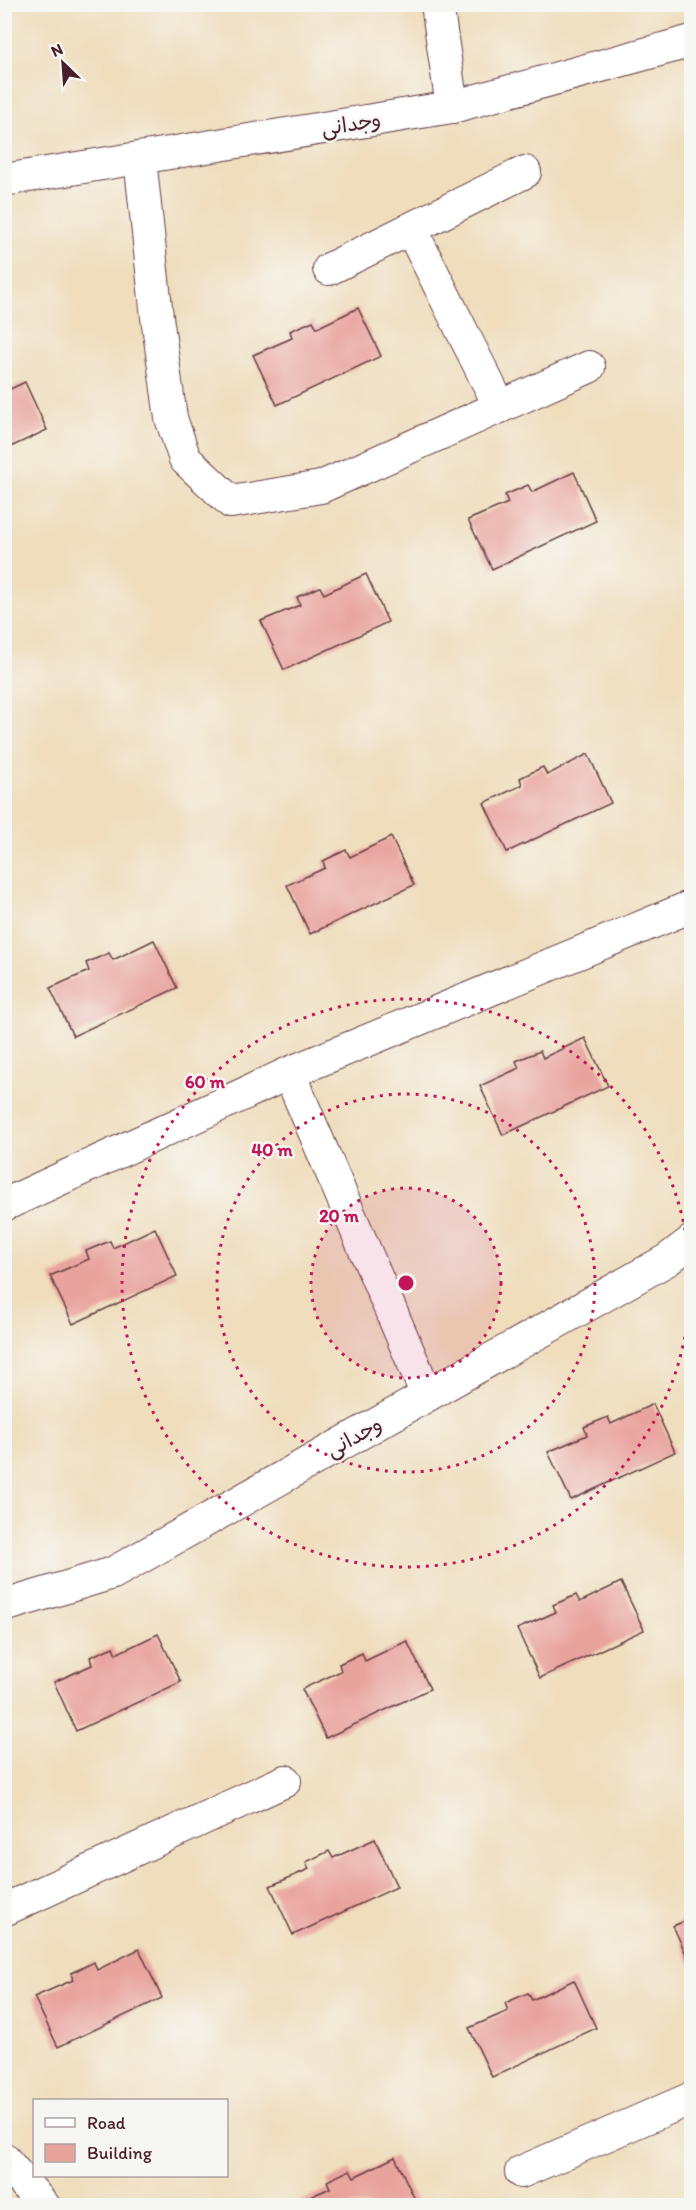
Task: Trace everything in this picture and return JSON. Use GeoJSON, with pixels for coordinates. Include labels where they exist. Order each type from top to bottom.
{"type":"FeatureCollection","features":[{"type":"Feature","properties":{"kind":"street"},"geometry":{"type":"LineString","coordinates":[[437,4],[452,107]]}},
{"type":"Feature","properties":{"kind":"street","name":"وجدانی"},"geometry":{"type":"LineString","coordinates":[[4,180],[452,107],[692,41]]}},
{"type":"Feature","properties":{"kind":"street"},"geometry":{"type":"LineString","coordinates":[[140,158],[157,317],[171,418],[185,459],[231,502],[321,487],[589,367]]}},
{"type":"Feature","properties":{"kind":"street"},"geometry":{"type":"LineString","coordinates":[[329,269],[525,172]]}},
{"type":"Feature","properties":{"kind":"street"},"geometry":{"type":"LineString","coordinates":[[411,229],[500,407]]}},
{"type":"Feature","properties":{"kind":"street"},"geometry":{"type":"LineString","coordinates":[[4,1205],[289,1073],[692,906]]}},
{"type":"Feature","properties":{"kind":"street"},"geometry":{"type":"LineString","coordinates":[[289,1073],[427,1395]]}},
{"type":"Feature","properties":{"kind":"street","name":"وجدانی"},"geometry":{"type":"LineString","coordinates":[[4,1605],[113,1573],[667,1260],[692,1241]]}},
{"type":"Feature","properties":{"kind":"street"},"geometry":{"type":"LineString","coordinates":[[4,1910],[285,1781]]}},
{"type":"Feature","properties":{"kind":"street"},"geometry":{"type":"LineString","coordinates":[[521,2172],[692,2098]]}},
{"type":"Feature","properties":{"kind":"street"},"geometry":{"type":"LineString","coordinates":[[4,2159],[44,2205]]}},
{"type":"Feature","properties":{"kind":"building"},"geometry":{"type":"Polygon","coordinates":[[[5,4],[21,4],[5,12],[5,4]]]}},
{"type":"Feature","properties":{"kind":"building"},"geometry":{"type":"Polygon","coordinates":[[[358,308],[381,356],[277,405],[253,355],[292,338],[290,331],[313,321],[317,328],[358,308]]]}},
{"type":"Feature","properties":{"kind":"building"},"geometry":{"type":"Polygon","coordinates":[[[25,382],[47,430],[4,450],[4,392],[25,382]]]}},
{"type":"Feature","properties":{"kind":"building"},"geometry":{"type":"Polygon","coordinates":[[[574,472],[596,521],[492,569],[468,520],[508,503],[505,495],[528,485],[532,492],[574,472]]]}},
{"type":"Feature","properties":{"kind":"building"},"geometry":{"type":"Polygon","coordinates":[[[366,574],[388,622],[284,670],[261,621],[300,605],[297,597],[320,587],[324,594],[366,574]]]}},
{"type":"Feature","properties":{"kind":"building"},"geometry":{"type":"Polygon","coordinates":[[[588,754],[611,803],[507,852],[484,803],[522,785],[520,778],[543,767],[547,775],[588,754]]]}},
{"type":"Feature","properties":{"kind":"building"},"geometry":{"type":"Polygon","coordinates":[[[391,837],[414,885],[310,934],[287,885],[325,868],[323,861],[346,850],[350,857],[391,837]]]}},
{"type":"Feature","properties":{"kind":"building"},"geometry":{"type":"Polygon","coordinates":[[[154,940],[177,988],[73,1036],[50,988],[89,971],[86,963],[109,953],[113,960],[154,940]]]}},
{"type":"Feature","properties":{"kind":"building"},"geometry":{"type":"Polygon","coordinates":[[[585,1038],[608,1086],[503,1135],[480,1086],[519,1068],[516,1061],[540,1051],[543,1058],[585,1038]]]}},
{"type":"Feature","properties":{"kind":"building"},"geometry":{"type":"Polygon","coordinates":[[[155,1228],[177,1276],[73,1324],[50,1276],[89,1259],[86,1251],[110,1241],[113,1248],[155,1228]]]}},
{"type":"Feature","properties":{"kind":"building"},"geometry":{"type":"Polygon","coordinates":[[[653,1404],[675,1452],[571,1500],[548,1452],[587,1435],[584,1427],[608,1417],[611,1424],[653,1404]]]}},
{"type":"Feature","properties":{"kind":"building"},"geometry":{"type":"Polygon","coordinates":[[[621,1582],[644,1630],[540,1678],[517,1629],[556,1612],[553,1605],[576,1595],[580,1602],[621,1582]]]}},
{"type":"Feature","properties":{"kind":"building"},"geometry":{"type":"Polygon","coordinates":[[[158,1634],[181,1682],[76,1731],[54,1682],[92,1665],[90,1657],[113,1647],[116,1654],[158,1634]]]}},
{"type":"Feature","properties":{"kind":"building"},"geometry":{"type":"Polygon","coordinates":[[[407,1641],[430,1689],[326,1738],[302,1689],[341,1671],[339,1664],[362,1653],[365,1661],[407,1641]]]}},
{"type":"Feature","properties":{"kind":"building"},"geometry":{"type":"Polygon","coordinates":[[[375,1839],[397,1887],[293,1935],[270,1886],[309,1869],[306,1862],[329,1851],[333,1858],[375,1839]]]}},
{"type":"Feature","properties":{"kind":"building"},"geometry":{"type":"Polygon","coordinates":[[[692,1918],[692,1967],[673,1926],[692,1918]]]}},
{"type":"Feature","properties":{"kind":"building"},"geometry":{"type":"Polygon","coordinates":[[[139,1949],[162,1998],[58,2047],[34,1997],[73,1980],[71,1973],[94,1962],[97,1970],[139,1949]]]}},
{"type":"Feature","properties":{"kind":"building"},"geometry":{"type":"Polygon","coordinates":[[[574,1980],[596,2028],[492,2077],[469,2028],[508,2011],[505,2003],[528,1993],[532,2000],[574,1980]]]}},
{"type":"Feature","properties":{"kind":"building"},"geometry":{"type":"Polygon","coordinates":[[[395,2157],[418,2206],[290,2206],[330,2188],[327,2181],[350,2170],[354,2177],[395,2157]]]}}]}
